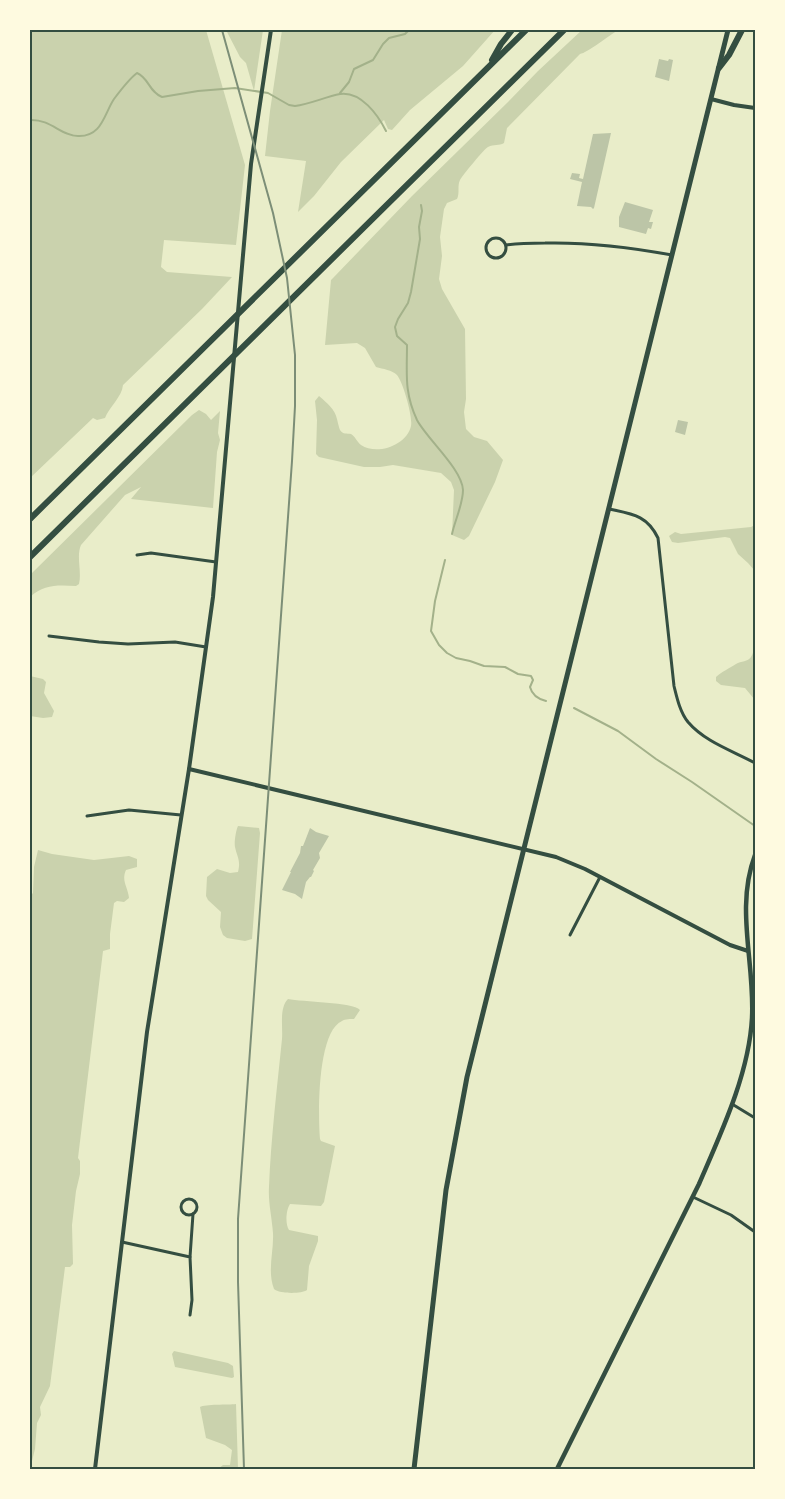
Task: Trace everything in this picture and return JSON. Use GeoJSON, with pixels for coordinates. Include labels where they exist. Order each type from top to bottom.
{"type":"FeatureCollection","features":[{"type":"Feature","properties":{"kind":"highway"},"geometry":{"type":"LineString","coordinates":[[490,66],[501,44],[512,30]]}},
{"type":"Feature","properties":{"kind":"highway"},"geometry":{"type":"LineString","coordinates":[[30,520],[526,30]]}},
{"type":"Feature","properties":{"kind":"highway"},"geometry":{"type":"LineString","coordinates":[[30,557],[564,30]]}},
{"type":"Feature","properties":{"kind":"highway"},"geometry":{"type":"LineString","coordinates":[[719,68],[729,55],[742,30]]}},
{"type":"Feature","properties":{"kind":"main road"},"geometry":{"type":"LineString","coordinates":[[414,1469],[442,1222],[458,1124],[478,1033],[728,30]]}},
{"type":"Feature","properties":{"kind":"main road"},"geometry":{"type":"LineString","coordinates":[[557,1469],[693,1198],[732,1104],[753,1024],[745,907],[751,867],[755,855]]}},
{"type":"Feature","properties":{"kind":"street"},"geometry":{"type":"LineString","coordinates":[[95,1469],[147,1032],[206,647],[216,562],[253,142],[271,30]]}},
{"type":"Feature","properties":{"kind":"street"},"geometry":{"type":"LineString","coordinates":[[711,99],[755,108]]}},
{"type":"Feature","properties":{"kind":"street"},"geometry":{"type":"LineString","coordinates":[[493,238],[499,238],[506,245],[504,254],[499,258],[489,255],[486,250],[487,243],[493,238]]}},
{"type":"Feature","properties":{"kind":"street"},"geometry":{"type":"LineString","coordinates":[[506,245],[515,243],[598,244],[630,247],[672,255]]}},
{"type":"Feature","properties":{"kind":"street"},"geometry":{"type":"LineString","coordinates":[[609,509],[642,518],[648,523],[658,538],[674,686],[678,704],[688,721],[700,733],[755,763]]}},
{"type":"Feature","properties":{"kind":"street"},"geometry":{"type":"LineString","coordinates":[[137,556],[151,553],[216,562]]}},
{"type":"Feature","properties":{"kind":"street"},"geometry":{"type":"LineString","coordinates":[[49,636],[128,644],[175,642],[206,647]]}},
{"type":"Feature","properties":{"kind":"street"},"geometry":{"type":"LineString","coordinates":[[188,769],[524,849],[570,862],[730,945],[748,951]]}},
{"type":"Feature","properties":{"kind":"street"},"geometry":{"type":"LineString","coordinates":[[87,816],[129,810],[181,815]]}},
{"type":"Feature","properties":{"kind":"street"},"geometry":{"type":"LineString","coordinates":[[570,935],[600,876]]}},
{"type":"Feature","properties":{"kind":"street"},"geometry":{"type":"LineString","coordinates":[[732,1104],[755,1118]]}},
{"type":"Feature","properties":{"kind":"street"},"geometry":{"type":"LineString","coordinates":[[693,1198],[731,1215],[755,1232]]}},
{"type":"Feature","properties":{"kind":"street"},"geometry":{"type":"LineString","coordinates":[[190,1315],[192,1300],[190,1257],[193,1214],[197,1208],[191,1199],[185,1200],[182,1204],[182,1210],[186,1214],[193,1214]]}},
{"type":"Feature","properties":{"kind":"street"},"geometry":{"type":"LineString","coordinates":[[122,1242],[190,1257]]}},
{"type":"Feature","properties":{"kind":"green space"},"geometry":{"type":"Polygon","coordinates":[[[30,30],[206,30],[245,165],[236,245],[164,240],[161,267],[167,272],[232,277],[202,309],[123,385],[120,394],[105,418],[97,420],[93,418],[30,478],[30,30]]]}},
{"type":"Feature","properties":{"kind":"green space"},"geometry":{"type":"Polygon","coordinates":[[[226,30],[263,30],[254,91],[246,63],[240,57],[226,30]]]}},
{"type":"Feature","properties":{"kind":"green space"},"geometry":{"type":"Polygon","coordinates":[[[282,30],[495,30],[463,66],[410,110],[392,130],[388,129],[384,120],[341,162],[314,196],[298,212],[306,161],[265,156],[282,30]]]}},
{"type":"Feature","properties":{"kind":"green space"},"geometry":{"type":"Polygon","coordinates":[[[582,30],[618,30],[580,54],[507,128],[504,143],[490,146],[486,149],[460,180],[457,199],[447,203],[444,209],[440,237],[442,256],[439,279],[442,289],[465,329],[466,399],[464,412],[466,429],[474,437],[487,441],[503,460],[495,482],[469,536],[464,540],[452,535],[454,490],[451,482],[441,473],[393,465],[364,467],[319,457],[316,454],[317,420],[315,401],[319,396],[330,406],[336,415],[341,432],[351,434],[361,445],[368,448],[383,449],[391,447],[404,439],[411,426],[407,400],[402,385],[395,373],[376,367],[365,348],[357,343],[325,345],[331,280],[412,196],[582,30]]]}},
{"type":"Feature","properties":{"kind":"green space"},"geometry":{"type":"Polygon","coordinates":[[[199,410],[211,420],[220,411],[218,433],[220,440],[217,452],[213,508],[131,499],[141,487],[125,495],[81,545],[79,554],[79,584],[76,586],[46,588],[30,597],[30,575],[199,410]]]}},
{"type":"Feature","properties":{"kind":"green space"},"geometry":{"type":"Polygon","coordinates":[[[755,520],[755,571],[738,554],[730,538],[678,543],[672,542],[669,536],[675,532],[681,534],[751,527],[755,520]]]}},
{"type":"Feature","properties":{"kind":"green space"},"geometry":{"type":"Polygon","coordinates":[[[755,645],[755,700],[745,688],[721,685],[716,681],[716,677],[736,664],[750,659],[755,645]]]}},
{"type":"Feature","properties":{"kind":"green space"},"geometry":{"type":"Polygon","coordinates":[[[30,676],[43,679],[46,682],[44,693],[54,711],[52,717],[30,716],[30,676]]]}},
{"type":"Feature","properties":{"kind":"green space"},"geometry":{"type":"Polygon","coordinates":[[[238,826],[259,828],[260,833],[252,939],[245,941],[227,938],[223,935],[220,927],[221,912],[206,896],[207,877],[217,869],[230,873],[238,872],[239,861],[235,836],[238,826]]]}},
{"type":"Feature","properties":{"kind":"green space"},"geometry":{"type":"Polygon","coordinates":[[[38,850],[94,860],[129,856],[137,859],[137,867],[126,870],[124,881],[129,898],[124,902],[117,901],[114,903],[110,949],[103,951],[78,1158],[80,1161],[80,1174],[72,1225],[73,1264],[70,1267],[65,1267],[50,1386],[40,1407],[41,1415],[37,1423],[35,1449],[30,1469],[30,896],[33,893],[34,867],[38,850]]]}},
{"type":"Feature","properties":{"kind":"green space"},"geometry":{"type":"Polygon","coordinates":[[[288,999],[348,1005],[360,1010],[354,1019],[343,1020],[334,1028],[324,1057],[319,1094],[320,1139],[335,1146],[324,1202],[321,1206],[290,1204],[288,1210],[287,1221],[289,1230],[318,1236],[309,1266],[307,1290],[290,1293],[277,1291],[274,1289],[272,1282],[273,1233],[269,1193],[282,1039],[282,1012],[288,999]]]}},
{"type":"Feature","properties":{"kind":"green space"},"geometry":{"type":"Polygon","coordinates":[[[174,1351],[228,1363],[233,1366],[234,1377],[175,1367],[172,1354],[174,1351]]]}},
{"type":"Feature","properties":{"kind":"green space"},"geometry":{"type":"Polygon","coordinates":[[[236,1404],[238,1469],[218,1469],[223,1465],[230,1465],[232,1450],[225,1445],[206,1438],[200,1407],[236,1404]]]}},
{"type":"Feature","properties":{"kind":"building"},"geometry":{"type":"Polygon","coordinates":[[[659,59],[673,60],[669,81],[655,77],[659,59]]]}},
{"type":"Feature","properties":{"kind":"building"},"geometry":{"type":"Polygon","coordinates":[[[611,133],[594,208],[577,206],[582,182],[570,179],[572,173],[580,174],[579,178],[583,179],[593,134],[611,133]]]}},
{"type":"Feature","properties":{"kind":"building"},"geometry":{"type":"Polygon","coordinates":[[[625,202],[653,210],[649,222],[653,222],[651,229],[648,228],[646,234],[619,227],[619,217],[625,202]]]}},
{"type":"Feature","properties":{"kind":"building"},"geometry":{"type":"Polygon","coordinates":[[[678,420],[688,422],[685,435],[675,432],[678,420]]]}},
{"type":"Feature","properties":{"kind":"building"},"geometry":{"type":"Polygon","coordinates":[[[310,828],[329,836],[319,853],[320,858],[311,877],[306,882],[302,899],[295,894],[282,890],[310,828]]]}},
{"type":"Feature","properties":{"kind":"waterway"},"geometry":{"type":"LineString","coordinates":[[340,93],[349,82],[354,69],[373,60],[389,38],[405,34],[409,30]]}},
{"type":"Feature","properties":{"kind":"waterway"},"geometry":{"type":"LineString","coordinates":[[30,120],[44,122],[72,135],[78,136],[92,133],[101,124],[114,99],[137,73],[144,78],[154,92],[162,97],[198,91],[235,88],[268,93],[289,105],[295,106],[340,94],[348,94],[355,96],[368,105],[386,131]]}},
{"type":"Feature","properties":{"kind":"waterway"},"geometry":{"type":"LineString","coordinates":[[421,205],[420,239],[411,292],[408,303],[395,327],[397,336],[407,345],[408,392],[417,420],[451,464],[461,482],[463,490],[462,501],[452,534]]}},
{"type":"Feature","properties":{"kind":"waterway"},"geometry":{"type":"LineString","coordinates":[[445,560],[435,601],[431,631],[439,645],[456,658],[484,666],[505,667],[518,674],[531,676],[533,680],[530,687],[532,692],[538,698],[546,701]]}},
{"type":"Feature","properties":{"kind":"waterway"},"geometry":{"type":"LineString","coordinates":[[574,708],[618,731],[755,826]]}},
{"type":"Feature","properties":{"kind":"railway"},"geometry":{"type":"LineString","coordinates":[[222,30],[273,213],[287,278],[295,355],[292,461],[238,1219],[238,1282],[244,1469]]}}]}
